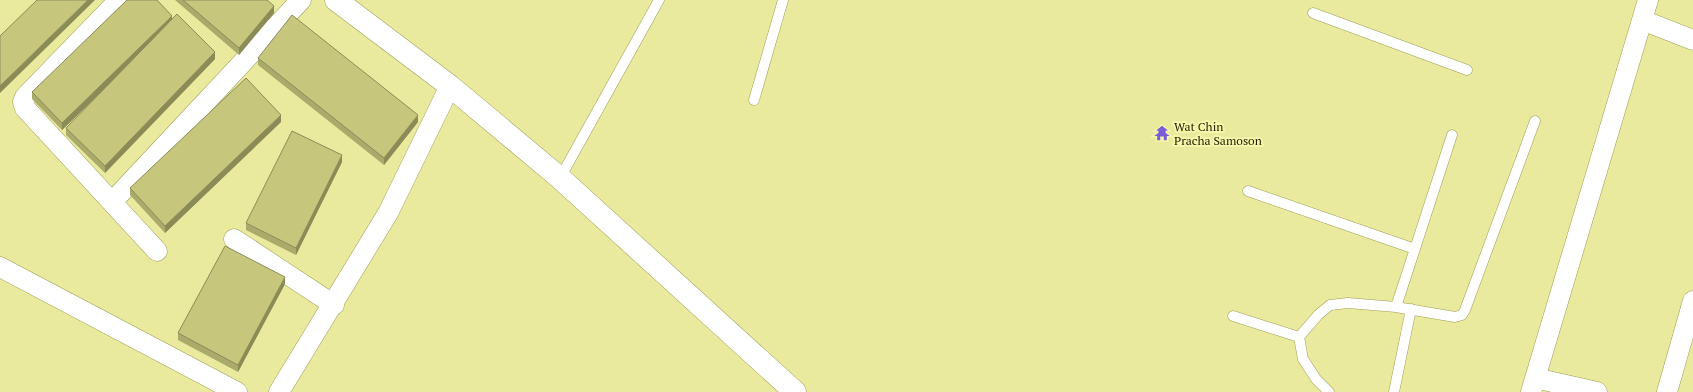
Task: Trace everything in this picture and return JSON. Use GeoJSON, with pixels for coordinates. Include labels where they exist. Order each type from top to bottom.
{"type":"FeatureCollection","features":[{"type":"Feature","properties":{"kind":"main road"},"geometry":{"type":"LineString","coordinates":[[336,0],[450,86],[560,178],[795,392]]}},
{"type":"Feature","properties":{"kind":"street"},"geometry":{"type":"LineString","coordinates":[[119,0],[25,97],[23,102],[25,108],[157,251]]}},
{"type":"Feature","properties":{"kind":"street"},"geometry":{"type":"LineString","coordinates":[[112,202],[301,0]]}},
{"type":"Feature","properties":{"kind":"street"},"geometry":{"type":"LineString","coordinates":[[1597,392],[1533,385],[1648,0]]}},
{"type":"Feature","properties":{"kind":"street"},"geometry":{"type":"LineString","coordinates":[[1642,20],[1693,40]]}},
{"type":"Feature","properties":{"kind":"street"},"geometry":{"type":"LineString","coordinates":[[280,392],[334,305],[388,213],[450,86]]}},
{"type":"Feature","properties":{"kind":"street"},"geometry":{"type":"LineString","coordinates":[[234,239],[334,305]]}},
{"type":"Feature","properties":{"kind":"street"},"geometry":{"type":"LineString","coordinates":[[0,267],[236,392]]}},
{"type":"Feature","properties":{"kind":"street"},"geometry":{"type":"LineString","coordinates":[[1667,392],[1693,301]]}},
{"type":"Feature","properties":{"kind":"lane"},"geometry":{"type":"LineString","coordinates":[[560,178],[659,0]]}},
{"type":"Feature","properties":{"kind":"lane"},"geometry":{"type":"LineString","coordinates":[[754,100],[783,0]]}},
{"type":"Feature","properties":{"kind":"lane"},"geometry":{"type":"LineString","coordinates":[[1313,13],[1467,70]]}},
{"type":"Feature","properties":{"kind":"lane"},"geometry":{"type":"LineString","coordinates":[[1299,337],[1318,315],[1330,305],[1348,303],[1396,307],[1455,317],[1462,315],[1535,121]]}},
{"type":"Feature","properties":{"kind":"lane"},"geometry":{"type":"LineString","coordinates":[[1396,307],[1452,135]]}},
{"type":"Feature","properties":{"kind":"lane"},"geometry":{"type":"LineString","coordinates":[[1248,191],[1415,249]]}},
{"type":"Feature","properties":{"kind":"lane"},"geometry":{"type":"LineString","coordinates":[[1394,392],[1411,309]]}},
{"type":"Feature","properties":{"kind":"lane"},"geometry":{"type":"LineString","coordinates":[[1233,316],[1299,337]]}},
{"type":"Feature","properties":{"kind":"lane"},"geometry":{"type":"LineString","coordinates":[[1299,337],[1304,359],[1316,379],[1329,392]]}},
{"type":"Feature","properties":{"kind":"building"},"geometry":{"type":"Polygon","coordinates":[[[37,0],[88,0],[0,86],[0,36],[37,0]]]}},
{"type":"Feature","properties":{"kind":"building"},"geometry":{"type":"Polygon","coordinates":[[[127,0],[157,0],[172,16],[62,123],[32,92],[127,0]]]}},
{"type":"Feature","properties":{"kind":"building"},"geometry":{"type":"Polygon","coordinates":[[[183,0],[267,0],[274,6],[239,48],[183,0]]]}},
{"type":"Feature","properties":{"kind":"building"},"geometry":{"type":"Polygon","coordinates":[[[177,14],[215,52],[105,166],[66,128],[177,14]]]}},
{"type":"Feature","properties":{"kind":"building"},"geometry":{"type":"Polygon","coordinates":[[[292,15],[418,115],[384,158],[258,58],[292,15]]]}},
{"type":"Feature","properties":{"kind":"building"},"geometry":{"type":"Polygon","coordinates":[[[246,78],[281,115],[165,226],[130,188],[246,78]]]}},
{"type":"Feature","properties":{"kind":"building"},"geometry":{"type":"Polygon","coordinates":[[[292,131],[342,155],[296,248],[246,223],[292,131]]]}},
{"type":"Feature","properties":{"kind":"building"},"geometry":{"type":"Polygon","coordinates":[[[225,246],[285,277],[238,365],[178,333],[225,246]]]}},
{"type":"Feature","properties":{"kind":"place","name":"Wat Chin Pracha Samoson"},"geometry":{"type":"Point","coordinates":[1162,133]}}]}
